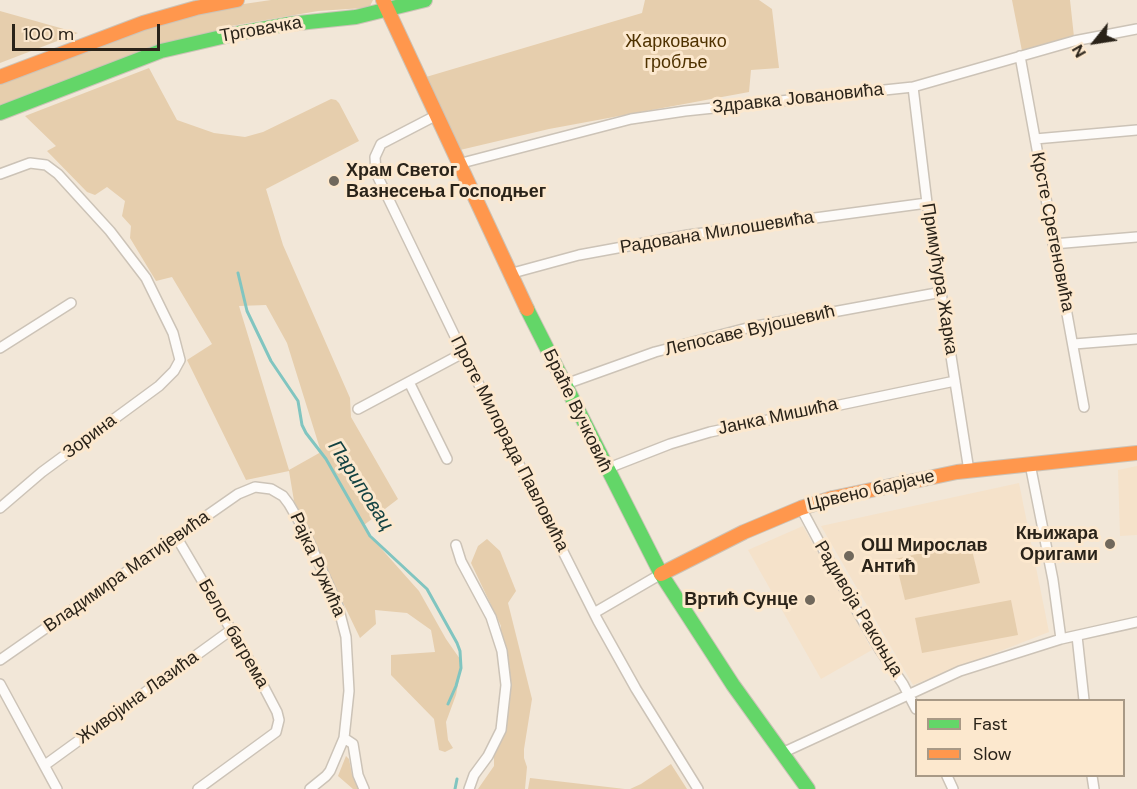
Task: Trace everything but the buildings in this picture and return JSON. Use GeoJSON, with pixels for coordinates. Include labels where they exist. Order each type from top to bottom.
{"type":"FeatureCollection","features":[{"type":"Feature","properties":{"kind":"street","name":"Трговачка"},"geometry":{"type":"LineString","coordinates":[[0,77],[143,23],[212,2],[237,0]]}},
{"type":"Feature","properties":{"kind":"street","name":"Трговачка"},"geometry":{"type":"LineString","coordinates":[[0,113],[161,51],[228,35],[276,26],[356,16],[385,5],[425,0]]}},
{"type":"Feature","properties":{"kind":"street","name":"Браће Вучковић"},"geometry":{"type":"LineString","coordinates":[[385,5],[509,274],[563,385],[661,574],[734,685],[808,789]]}},
{"type":"Feature","properties":{"kind":"street","name":"Здравка Јовановића"},"geometry":{"type":"LineString","coordinates":[[458,164],[640,118],[685,111],[913,87],[1074,41],[1137,29]]}},
{"type":"Feature","properties":{"kind":"street","name":"Крсте Сретеновића"},"geometry":{"type":"LineString","coordinates":[[1020,56],[1084,407]]}},
{"type":"Feature","properties":{"kind":"street","name":"Примућура Жарка"},"geometry":{"type":"LineString","coordinates":[[913,87],[927,203],[969,471]]}},
{"type":"Feature","properties":{"kind":"street","name":"Проте Милорада Павловића"},"geometry":{"type":"LineString","coordinates":[[435,116],[381,144],[376,152],[375,168],[463,353],[594,613],[636,689],[698,789]]}},
{"type":"Feature","properties":{"kind":"street"},"geometry":{"type":"LineString","coordinates":[[1035,139],[1137,130]]}},
{"type":"Feature","properties":{"kind":"street","name":"Зорина"},"geometry":{"type":"LineString","coordinates":[[0,174],[27,163],[42,164],[55,170],[121,244],[146,279],[168,321],[180,354],[178,365],[159,386],[42,472],[0,508]]}},
{"type":"Feature","properties":{"kind":"street","name":"Радована Милошевића"},"geometry":{"type":"LineString","coordinates":[[509,274],[579,255],[688,235],[927,203]]}},
{"type":"Feature","properties":{"kind":"street"},"geometry":{"type":"LineString","coordinates":[[1053,244],[1137,237]]}},
{"type":"Feature","properties":{"kind":"street","name":"Лепосаве Вујошевић"},"geometry":{"type":"LineString","coordinates":[[563,385],[655,352],[751,327],[942,292]]}},
{"type":"Feature","properties":{"kind":"street"},"geometry":{"type":"LineString","coordinates":[[0,348],[71,303]]}},
{"type":"Feature","properties":{"kind":"street"},"geometry":{"type":"LineString","coordinates":[[1074,344],[1137,339]]}},
{"type":"Feature","properties":{"kind":"street"},"geometry":{"type":"LineString","coordinates":[[358,409],[463,353]]}},
{"type":"Feature","properties":{"kind":"street","name":"Јанка Мишића"},"geometry":{"type":"LineString","coordinates":[[606,469],[693,436],[955,381]]}},
{"type":"Feature","properties":{"kind":"street"},"geometry":{"type":"LineString","coordinates":[[409,382],[447,459]]}},
{"type":"Feature","properties":{"kind":"street","name":"Црвено барјаче"},"geometry":{"type":"LineString","coordinates":[[594,613],[661,574],[724,542],[801,508],[853,492],[969,471],[1137,453]]}},
{"type":"Feature","properties":{"kind":"street"},"geometry":{"type":"LineString","coordinates":[[1030,464],[1053,579],[1061,639]]}},
{"type":"Feature","properties":{"kind":"street","name":"Владимира Матијевића"},"geometry":{"type":"LineString","coordinates":[[0,660],[238,494],[255,487]]}},
{"type":"Feature","properties":{"kind":"street","name":"Рајка Ружића"},"geometry":{"type":"LineString","coordinates":[[255,487],[272,489],[289,504],[304,530],[338,606],[345,629],[349,662],[348,712],[344,738],[330,771],[310,789]]}},
{"type":"Feature","properties":{"kind":"street","name":"Радивоја Ракоњца"},"geometry":{"type":"LineString","coordinates":[[801,508],[846,592],[915,707]]}},
{"type":"Feature","properties":{"kind":"street","name":"Белог багрема"},"geometry":{"type":"LineString","coordinates":[[177,538],[277,712],[279,720],[276,732],[198,789]]}},
{"type":"Feature","properties":{"kind":"street"},"geometry":{"type":"LineString","coordinates":[[456,545],[461,561],[491,617],[502,651],[506,685],[501,730],[488,756],[474,775],[470,789]]}},
{"type":"Feature","properties":{"kind":"street"},"geometry":{"type":"LineString","coordinates":[[782,753],[960,671],[1061,639],[1137,622]]}},
{"type":"Feature","properties":{"kind":"street","name":"Живојина Лазића"},"geometry":{"type":"LineString","coordinates":[[45,765],[231,630]]}},
{"type":"Feature","properties":{"kind":"street"},"geometry":{"type":"LineString","coordinates":[[1077,636],[1084,699]]}},
{"type":"Feature","properties":{"kind":"street"},"geometry":{"type":"LineString","coordinates":[[0,684],[57,789]]}},
{"type":"Feature","properties":{"kind":"street"},"geometry":{"type":"LineString","coordinates":[[344,738],[353,744],[358,775],[364,789]]}},
{"type":"Feature","properties":{"kind":"shaded area"},"geometry":{"type":"Polygon","coordinates":[[[1137,466],[1137,535],[1120,536],[1118,470],[1137,466]]]}},
{"type":"Feature","properties":{"kind":"shaded area"},"geometry":{"type":"Polygon","coordinates":[[[1019,483],[1049,632],[913,685],[821,526],[1019,483]]]}},
{"type":"Feature","properties":{"kind":"shaded area","name":"Вртић Сунце"},"geometry":{"type":"Polygon","coordinates":[[[803,526],[872,650],[821,679],[748,550],[803,526]]]}},
{"type":"Feature","properties":{"kind":"green space"},"geometry":{"type":"Polygon","coordinates":[[[271,0],[373,0],[370,6],[363,8],[318,11],[231,26],[0,107],[0,85],[75,55],[146,28],[230,6],[271,0]]]}},
{"type":"Feature","properties":{"kind":"green space","name":"Жарковачко гробље"},"geometry":{"type":"Polygon","coordinates":[[[645,0],[759,0],[772,9],[779,68],[751,70],[749,92],[549,129],[460,150],[426,77],[642,13],[645,0]]]}},
{"type":"Feature","properties":{"kind":"green space"},"geometry":{"type":"Polygon","coordinates":[[[1012,0],[1070,0],[1074,37],[1022,51],[1012,0]]]}},
{"type":"Feature","properties":{"kind":"green space"},"geometry":{"type":"Polygon","coordinates":[[[0,11],[78,33],[0,63],[0,11]]]}},
{"type":"Feature","properties":{"kind":"green space"},"geometry":{"type":"Polygon","coordinates":[[[149,68],[177,120],[214,133],[245,137],[263,132],[331,99],[339,103],[359,141],[266,189],[283,245],[350,398],[351,417],[398,499],[364,525],[370,536],[419,591],[460,659],[461,668],[456,695],[446,722],[448,740],[453,748],[445,752],[439,750],[434,719],[391,675],[391,655],[435,652],[431,630],[407,613],[375,610],[376,624],[360,638],[294,501],[289,471],[246,480],[187,360],[212,344],[172,277],[156,281],[130,238],[131,226],[122,216],[125,201],[107,187],[95,195],[87,192],[47,151],[56,146],[25,116],[149,68]],[[266,305],[239,306],[289,470],[321,452],[287,343],[266,305]]]}},
{"type":"Feature","properties":{"kind":"green space"},"geometry":{"type":"Polygon","coordinates":[[[487,539],[500,551],[516,591],[508,603],[532,699],[524,749],[527,767],[525,789],[478,789],[494,766],[494,745],[506,685],[499,639],[501,626],[471,563],[478,546],[487,539]]]}},
{"type":"Feature","properties":{"kind":"green space"},"geometry":{"type":"Polygon","coordinates":[[[970,542],[980,583],[905,600],[895,559],[970,542]]]}},
{"type":"Feature","properties":{"kind":"green space"},"geometry":{"type":"Polygon","coordinates":[[[1011,600],[1018,635],[922,653],[915,618],[1011,600]]]}},
{"type":"Feature","properties":{"kind":"green space"},"geometry":{"type":"Polygon","coordinates":[[[346,756],[349,759],[352,774],[362,789],[353,789],[338,776],[346,756]]]}},
{"type":"Feature","properties":{"kind":"green space"},"geometry":{"type":"Polygon","coordinates":[[[671,764],[687,789],[630,789],[641,784],[671,764]]]}},
{"type":"Feature","properties":{"kind":"green space"},"geometry":{"type":"Polygon","coordinates":[[[530,778],[625,789],[528,789],[530,778]]]}},
{"type":"Feature","properties":{"kind":"waterway","name":"Париповац"},"geometry":{"type":"LineString","coordinates":[[238,273],[247,311],[271,361],[298,401],[302,425],[306,433],[326,459],[370,536],[427,589],[457,643],[461,668],[448,704]]}},
{"type":"Feature","properties":{"kind":"waterway","name":"Париповац"},"geometry":{"type":"LineString","coordinates":[[455,789],[457,779]]}},
{"type":"Feature","properties":{"kind":"traffic: fast"},"geometry":{"type":"LineString","coordinates":[[0,113],[161,51],[289,24],[356,17],[425,0]]}},
{"type":"Feature","properties":{"kind":"traffic: fast"},"geometry":{"type":"LineString","coordinates":[[527,309],[661,574],[733,685],[808,789]]}},
{"type":"Feature","properties":{"kind":"traffic: slow"},"geometry":{"type":"LineString","coordinates":[[0,77],[143,23],[196,8],[237,0]]}},
{"type":"Feature","properties":{"kind":"traffic: slow"},"geometry":{"type":"LineString","coordinates":[[383,0],[527,309]]}},
{"type":"Feature","properties":{"kind":"traffic: slow"},"geometry":{"type":"LineString","coordinates":[[661,574],[744,532],[801,508],[833,498],[957,472],[1137,453]]}},
{"type":"Feature","properties":{"kind":"place","name":"Храм Светог Вазнесења Господњег"},"geometry":{"type":"Point","coordinates":[334,181]}},
{"type":"Feature","properties":{"kind":"place","name":"Књижара Оригами"},"geometry":{"type":"Point","coordinates":[1110,544]}},
{"type":"Feature","properties":{"kind":"place","name":"ОШ Мирослав Антић"},"geometry":{"type":"Point","coordinates":[849,556]}},
{"type":"Feature","properties":{"kind":"place","name":"Вртић Сунце"},"geometry":{"type":"Point","coordinates":[810,600]}}]}
